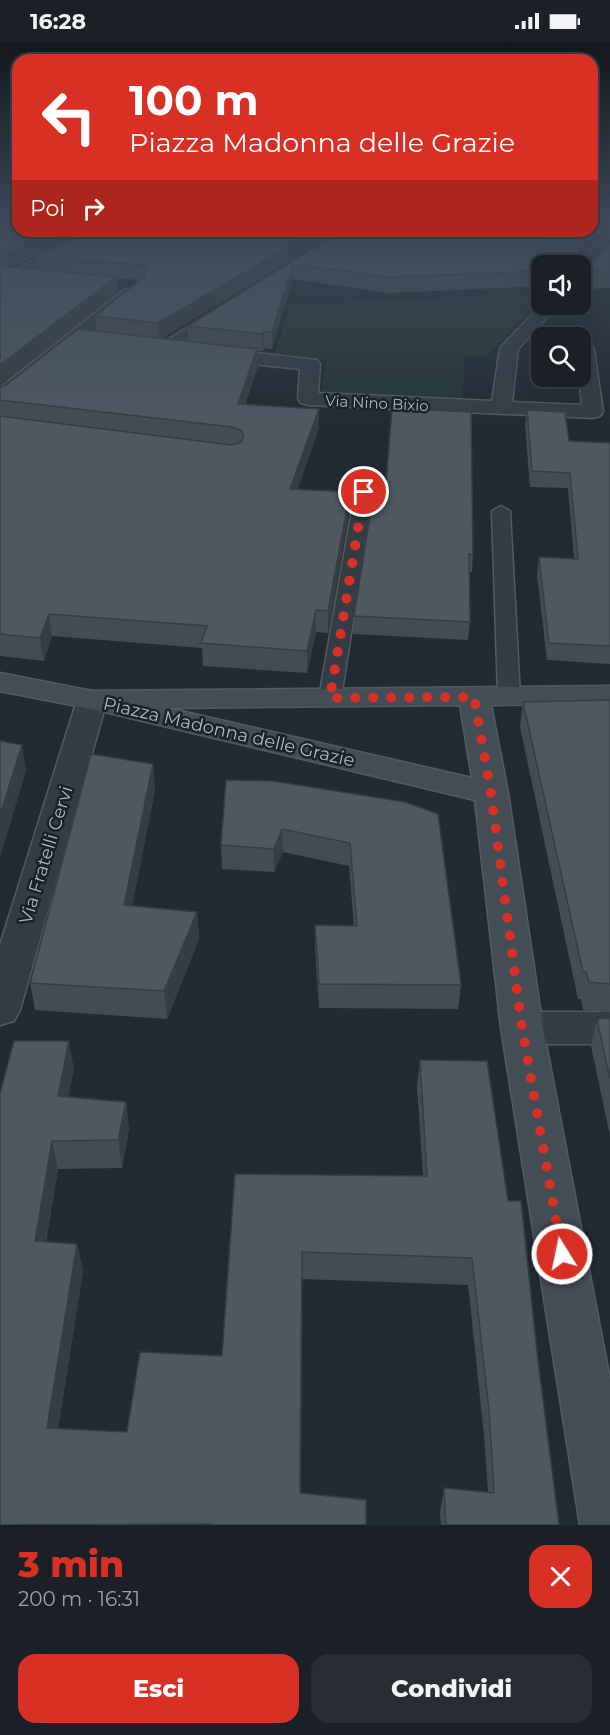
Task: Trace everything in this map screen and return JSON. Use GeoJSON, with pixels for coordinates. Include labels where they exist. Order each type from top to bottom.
{"type":"FeatureCollection","features":[{"type":"Feature","properties":{"kind":"street"},"geometry":{"type":"LineString","coordinates":[[0,398],[138,287],[117,285]]}},
{"type":"Feature","properties":{"kind":"street"},"geometry":{"type":"LineString","coordinates":[[163,348],[243,299]]}},
{"type":"Feature","properties":{"kind":"street"},"geometry":{"type":"LineString","coordinates":[[540,315],[509,348],[501,408],[593,412],[590,387]]}},
{"type":"Feature","properties":{"kind":"street"},"geometry":{"type":"LineString","coordinates":[[519,337],[531,338]]}},
{"type":"Feature","properties":{"kind":"street"},"geometry":{"type":"LineString","coordinates":[[76,338],[98,341]]}},
{"type":"Feature","properties":{"kind":"street","name":"Via Nino Bixio"},"geometry":{"type":"LineString","coordinates":[[141,346],[310,364],[308,399],[501,408]]}},
{"type":"Feature","properties":{"kind":"street"},"geometry":{"type":"LineString","coordinates":[[0,682],[92,700]]}},
{"type":"Feature","properties":{"kind":"street","name":"Piazza Madonna delle Grazie"},"geometry":{"type":"LineString","coordinates":[[92,700],[610,695]]}},
{"type":"Feature","properties":{"kind":"street"},"geometry":{"type":"LineString","coordinates":[[491,697],[491,794],[522,1028],[602,1436],[609,1525]]}},
{"type":"Feature","properties":{"kind":"street","name":"Piazza Madonna delle Grazie"},"geometry":{"type":"LineString","coordinates":[[264,740],[243,716],[290,698]]}},
{"type":"Feature","properties":{"kind":"street","name":"Piazza Madonna delle Grazie"},"geometry":{"type":"LineString","coordinates":[[92,700],[491,794]]}},
{"type":"Feature","properties":{"kind":"street","name":"Via Fratelli Cervi"},"geometry":{"type":"LineString","coordinates":[[0,1010],[92,700]]}},
{"type":"Feature","properties":{"kind":"street"},"geometry":{"type":"LineString","coordinates":[[522,1028],[610,1028]]}},
{"type":"Feature","properties":{"kind":"lane"},"geometry":{"type":"LineString","coordinates":[[330,698],[364,492]]}},
{"type":"Feature","properties":{"kind":"lane"},"geometry":{"type":"LineString","coordinates":[[491,697],[501,511]]}},
{"type":"Feature","properties":{"kind":"green space"},"geometry":{"type":"Polygon","coordinates":[[[531,293],[531,312],[486,356],[464,357],[463,400],[321,393],[326,360],[275,354],[290,305],[531,293]]]}},
{"type":"Feature","properties":{"kind":"building"},"geometry":{"type":"Polygon","coordinates":[[[0,285],[105,285],[0,365],[0,285]]]}},
{"type":"Feature","properties":{"kind":"building"},"geometry":{"type":"Polygon","coordinates":[[[134,285],[222,285],[158,323],[95,316],[134,285]]]}},
{"type":"Feature","properties":{"kind":"building"},"geometry":{"type":"Polygon","coordinates":[[[254,285],[286,285],[272,332],[264,331],[262,334],[188,326],[254,285]]]}},
{"type":"Feature","properties":{"kind":"building"},"geometry":{"type":"Polygon","coordinates":[[[78,329],[257,349],[238,404],[319,409],[290,489],[350,492],[328,611],[316,610],[307,651],[201,643],[207,626],[49,614],[40,638],[0,634],[0,416],[231,445],[240,443],[244,437],[241,430],[232,427],[0,400],[0,387],[6,385],[78,329]]]}},
{"type":"Feature","properties":{"kind":"building"},"geometry":{"type":"Polygon","coordinates":[[[392,408],[471,412],[473,554],[469,554],[470,622],[354,616],[373,497],[385,497],[392,408]]]}},
{"type":"Feature","properties":{"kind":"building"},"geometry":{"type":"Polygon","coordinates":[[[527,410],[565,412],[569,441],[610,443],[610,646],[549,643],[539,557],[578,559],[570,473],[532,471],[527,410]]]}},
{"type":"Feature","properties":{"kind":"building"},"geometry":{"type":"Polygon","coordinates":[[[610,700],[610,984],[589,982],[586,972],[583,972],[523,702],[610,700]]]}},
{"type":"Feature","properties":{"kind":"building"},"geometry":{"type":"Polygon","coordinates":[[[0,741],[22,745],[0,815],[0,741]]]}},
{"type":"Feature","properties":{"kind":"building"},"geometry":{"type":"Polygon","coordinates":[[[91,754],[153,764],[124,905],[197,912],[164,991],[30,983],[91,754]]]}},
{"type":"Feature","properties":{"kind":"building"},"geometry":{"type":"Polygon","coordinates":[[[226,780],[272,781],[405,802],[438,814],[461,985],[319,984],[315,925],[357,926],[350,843],[282,829],[274,849],[221,845],[226,780]]]}},
{"type":"Feature","properties":{"kind":"building"},"geometry":{"type":"Polygon","coordinates":[[[610,1018],[610,1079],[597,1019],[610,1018]]]}},
{"type":"Feature","properties":{"kind":"building"},"geometry":{"type":"Polygon","coordinates":[[[14,1041],[69,1041],[58,1096],[126,1102],[118,1140],[52,1141],[35,1241],[77,1244],[47,1428],[127,1432],[140,1352],[222,1356],[235,1174],[427,1176],[420,1060],[487,1061],[508,1201],[521,1201],[559,1525],[446,1525],[444,1488],[494,1493],[489,1409],[472,1258],[302,1252],[300,1493],[366,1500],[366,1525],[0,1525],[0,1094],[14,1041]]]}},
{"type":"Feature","properties":{"kind":"route"},"geometry":{"type":"LineString","coordinates":[[364,492],[330,698],[474,697],[491,794],[522,1028],[562,1254]]}}]}
